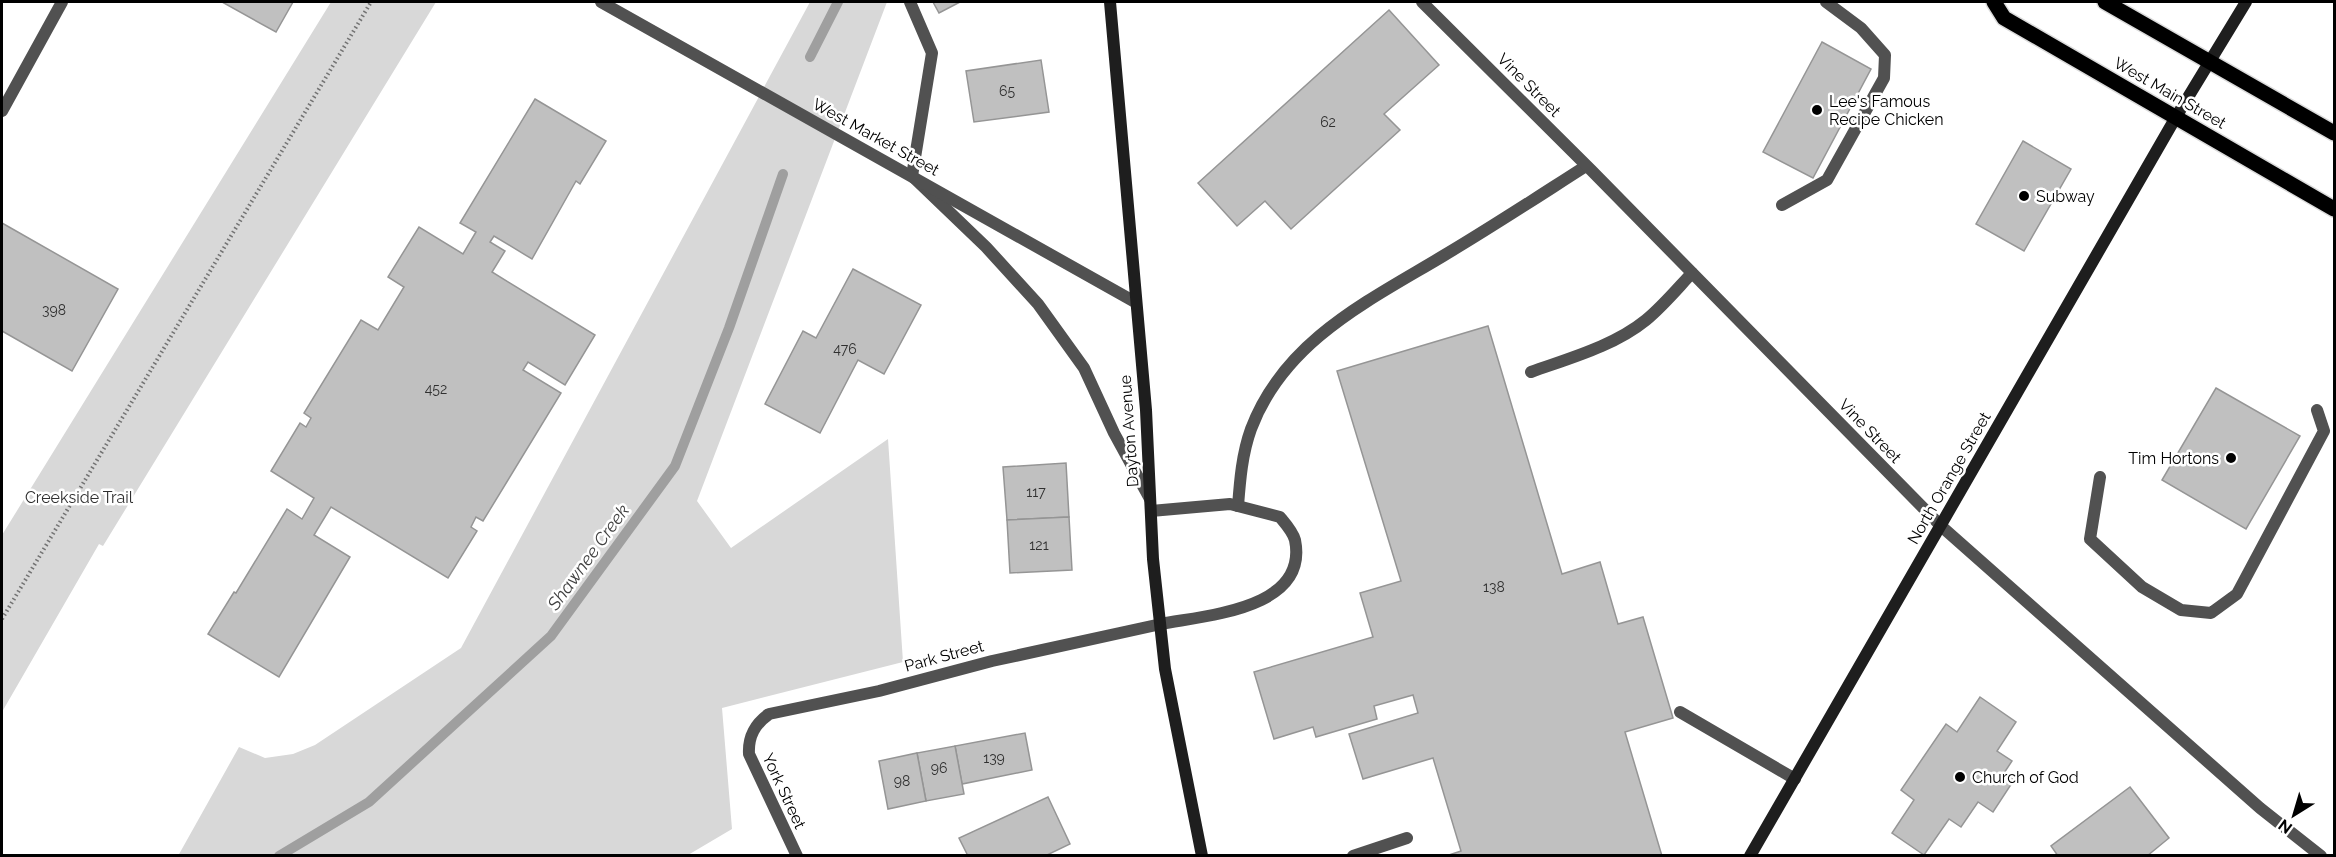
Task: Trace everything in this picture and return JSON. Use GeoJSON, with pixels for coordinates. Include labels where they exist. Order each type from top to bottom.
{"type":"FeatureCollection","features":[{"type":"Feature","properties":{"kind":"main road","name":"West Main Street"},"geometry":{"type":"LineString","coordinates":[[1994,2],[2004,18],[2334,209]]}},
{"type":"Feature","properties":{"kind":"main road"},"geometry":{"type":"LineString","coordinates":[[2105,2],[2334,133]]}},
{"type":"Feature","properties":{"kind":"street"},"geometry":{"type":"LineString","coordinates":[[2,111],[62,2]]}},
{"type":"Feature","properties":{"kind":"street","name":"West Market Street"},"geometry":{"type":"LineString","coordinates":[[601,2],[1135,302]]}},
{"type":"Feature","properties":{"kind":"street"},"geometry":{"type":"LineString","coordinates":[[910,2],[932,54],[912,176],[986,247],[1038,304],[1084,368],[1150,505]]}},
{"type":"Feature","properties":{"kind":"street","name":"Dayton Avenue"},"geometry":{"type":"LineString","coordinates":[[1110,2],[1146,410],[1153,559],[1167,679],[1202,855]]}},
{"type":"Feature","properties":{"kind":"street","name":"Vine Street"},"geometry":{"type":"LineString","coordinates":[[1422,2],[1941,526],[2260,808],[2321,855]]}},
{"type":"Feature","properties":{"kind":"street"},"geometry":{"type":"LineString","coordinates":[[1782,205],[1827,180],[1884,78],[1885,55],[1861,28],[1826,2]]}},
{"type":"Feature","properties":{"kind":"street","name":"North Orange Street"},"geometry":{"type":"LineString","coordinates":[[1750,855],[2176,117],[2246,2]]}},
{"type":"Feature","properties":{"kind":"street"},"geometry":{"type":"LineString","coordinates":[[1238,506],[1242,466],[1251,430],[1263,403],[1296,357],[1315,338],[1342,316],[1462,245],[1586,166]]}},
{"type":"Feature","properties":{"kind":"street"},"geometry":{"type":"LineString","coordinates":[[1531,372],[1596,349],[1624,334],[1645,321],[1692,273]]}},
{"type":"Feature","properties":{"kind":"street"},"geometry":{"type":"LineString","coordinates":[[2100,477],[2090,539],[2142,587],[2181,610],[2211,613],[2237,594],[2324,431],[2318,410]]}},
{"type":"Feature","properties":{"kind":"street","name":"Park Street"},"geometry":{"type":"LineString","coordinates":[[748,739],[760,721],[769,714],[879,691],[980,664],[1248,606],[1267,598],[1282,587],[1296,564],[1295,538],[1280,517],[1230,504],[1150,505]]}},
{"type":"Feature","properties":{"kind":"street"},"geometry":{"type":"LineString","coordinates":[[1680,712],[1795,779]]}},
{"type":"Feature","properties":{"kind":"street","name":"York Street"},"geometry":{"type":"LineString","coordinates":[[748,739],[748,754],[797,855]]}},
{"type":"Feature","properties":{"kind":"street"},"geometry":{"type":"LineString","coordinates":[[1353,855],[1407,838]]}},
{"type":"Feature","properties":{"kind":"path"},"geometry":{"type":"LineString","coordinates":[[2,619],[371,2]]}},
{"type":"Feature","properties":{"kind":"green space","name":"Creekside Trail"},"geometry":{"type":"Polygon","coordinates":[[[331,2],[436,2],[103,546],[99,544],[2,712],[2,535],[331,2]]]}},
{"type":"Feature","properties":{"kind":"green space"},"geometry":{"type":"Polygon","coordinates":[[[810,2],[887,2],[697,501],[731,548],[888,439],[903,662],[722,708],[732,829],[688,855],[178,856],[239,747],[265,758],[293,754],[315,745],[461,648],[810,2]]]}},
{"type":"Feature","properties":{"kind":"building"},"geometry":{"type":"Polygon","coordinates":[[[222,2],[293,2],[276,32],[222,2]]]}},
{"type":"Feature","properties":{"kind":"building"},"geometry":{"type":"Polygon","coordinates":[[[933,2],[960,2],[939,13],[933,2]]]}},
{"type":"Feature","properties":{"kind":"building"},"geometry":{"type":"Polygon","coordinates":[[[1389,10],[1439,65],[1384,114],[1400,130],[1291,229],[1265,201],[1237,226],[1198,183],[1389,10]]]}},
{"type":"Feature","properties":{"kind":"building","name":"Lee's Famous Recipe Chicken"},"geometry":{"type":"Polygon","coordinates":[[[1822,42],[1871,69],[1813,178],[1763,152],[1822,42]]]}},
{"type":"Feature","properties":{"kind":"building"},"geometry":{"type":"Polygon","coordinates":[[[1041,60],[1049,112],[974,122],[966,71],[1041,60]]]}},
{"type":"Feature","properties":{"kind":"building"},"geometry":{"type":"Polygon","coordinates":[[[535,99],[606,141],[580,184],[576,181],[532,259],[494,236],[490,242],[505,251],[492,272],[595,335],[565,385],[528,362],[523,370],[561,393],[483,521],[476,517],[471,527],[477,531],[448,578],[331,507],[314,535],[350,557],[279,677],[208,634],[287,509],[302,519],[314,498],[271,471],[300,423],[306,427],[311,418],[304,413],[361,320],[378,330],[404,287],[388,277],[419,227],[463,254],[476,232],[460,223],[535,99]]]}},
{"type":"Feature","properties":{"kind":"building","name":"Subway"},"geometry":{"type":"Polygon","coordinates":[[[2023,141],[2071,169],[2024,251],[1976,224],[2023,141]]]}},
{"type":"Feature","properties":{"kind":"building"},"geometry":{"type":"Polygon","coordinates":[[[2,223],[118,289],[72,371],[2,331],[2,223]]]}},
{"type":"Feature","properties":{"kind":"building"},"geometry":{"type":"Polygon","coordinates":[[[853,269],[921,305],[884,374],[858,360],[820,433],[765,404],[803,331],[816,338],[853,269]]]}},
{"type":"Feature","properties":{"kind":"building"},"geometry":{"type":"Polygon","coordinates":[[[1488,326],[1562,574],[1600,562],[1618,624],[1643,617],[1673,718],[1625,732],[1662,856],[1446,856],[1461,851],[1433,758],[1363,779],[1349,734],[1418,713],[1413,695],[1374,706],[1377,719],[1316,737],[1313,727],[1274,739],[1254,672],[1373,637],[1360,593],[1401,581],[1337,371],[1488,326]]]}},
{"type":"Feature","properties":{"kind":"building","name":"Tim Hortons"},"geometry":{"type":"Polygon","coordinates":[[[2216,388],[2300,436],[2246,529],[2162,480],[2216,388]]]}},
{"type":"Feature","properties":{"kind":"building"},"geometry":{"type":"Polygon","coordinates":[[[1066,463],[1069,517],[1007,520],[1003,467],[1066,463]]]}},
{"type":"Feature","properties":{"kind":"building"},"geometry":{"type":"Polygon","coordinates":[[[1069,517],[1072,570],[1010,573],[1007,520],[1069,517]]]}},
{"type":"Feature","properties":{"kind":"building","name":"Church of God"},"geometry":{"type":"Polygon","coordinates":[[[1980,697],[2016,722],[1997,751],[2012,761],[2004,773],[2014,780],[1993,812],[1978,802],[1961,827],[1949,819],[1924,855],[1892,833],[1914,800],[1901,790],[1946,724],[1957,732],[1980,697]]]}},
{"type":"Feature","properties":{"kind":"building"},"geometry":{"type":"Polygon","coordinates":[[[1025,733],[1032,770],[962,784],[955,746],[1025,733]]]}},
{"type":"Feature","properties":{"kind":"building"},"geometry":{"type":"Polygon","coordinates":[[[955,746],[964,794],[926,801],[917,753],[955,746]]]}},
{"type":"Feature","properties":{"kind":"building"},"geometry":{"type":"Polygon","coordinates":[[[917,753],[926,801],[888,809],[879,761],[917,753]]]}},
{"type":"Feature","properties":{"kind":"building"},"geometry":{"type":"Polygon","coordinates":[[[2130,787],[2169,838],[2147,856],[2058,856],[2051,846],[2130,787]]]}},
{"type":"Feature","properties":{"kind":"building"},"geometry":{"type":"Polygon","coordinates":[[[1048,797],[1070,844],[1045,856],[968,856],[959,838],[1048,797]]]}},
{"type":"Feature","properties":{"kind":"waterway","name":"Shawnee Creek"},"geometry":{"type":"LineString","coordinates":[[810,57],[838,2]]}},
{"type":"Feature","properties":{"kind":"waterway","name":"Shawnee Creek"},"geometry":{"type":"LineString","coordinates":[[279,856],[369,802],[551,636],[675,466],[729,328],[783,174]]}},
{"type":"Feature","properties":{"kind":"place","name":"Lee's Famous Recipe Chicken"},"geometry":{"type":"Point","coordinates":[1817,110]}},
{"type":"Feature","properties":{"kind":"place","name":"Subway"},"geometry":{"type":"Point","coordinates":[2024,196]}},
{"type":"Feature","properties":{"kind":"place","name":"Tim Hortons"},"geometry":{"type":"Point","coordinates":[2231,458]}},
{"type":"Feature","properties":{"kind":"place","name":"Church of God"},"geometry":{"type":"Point","coordinates":[1960,777]}}]}
